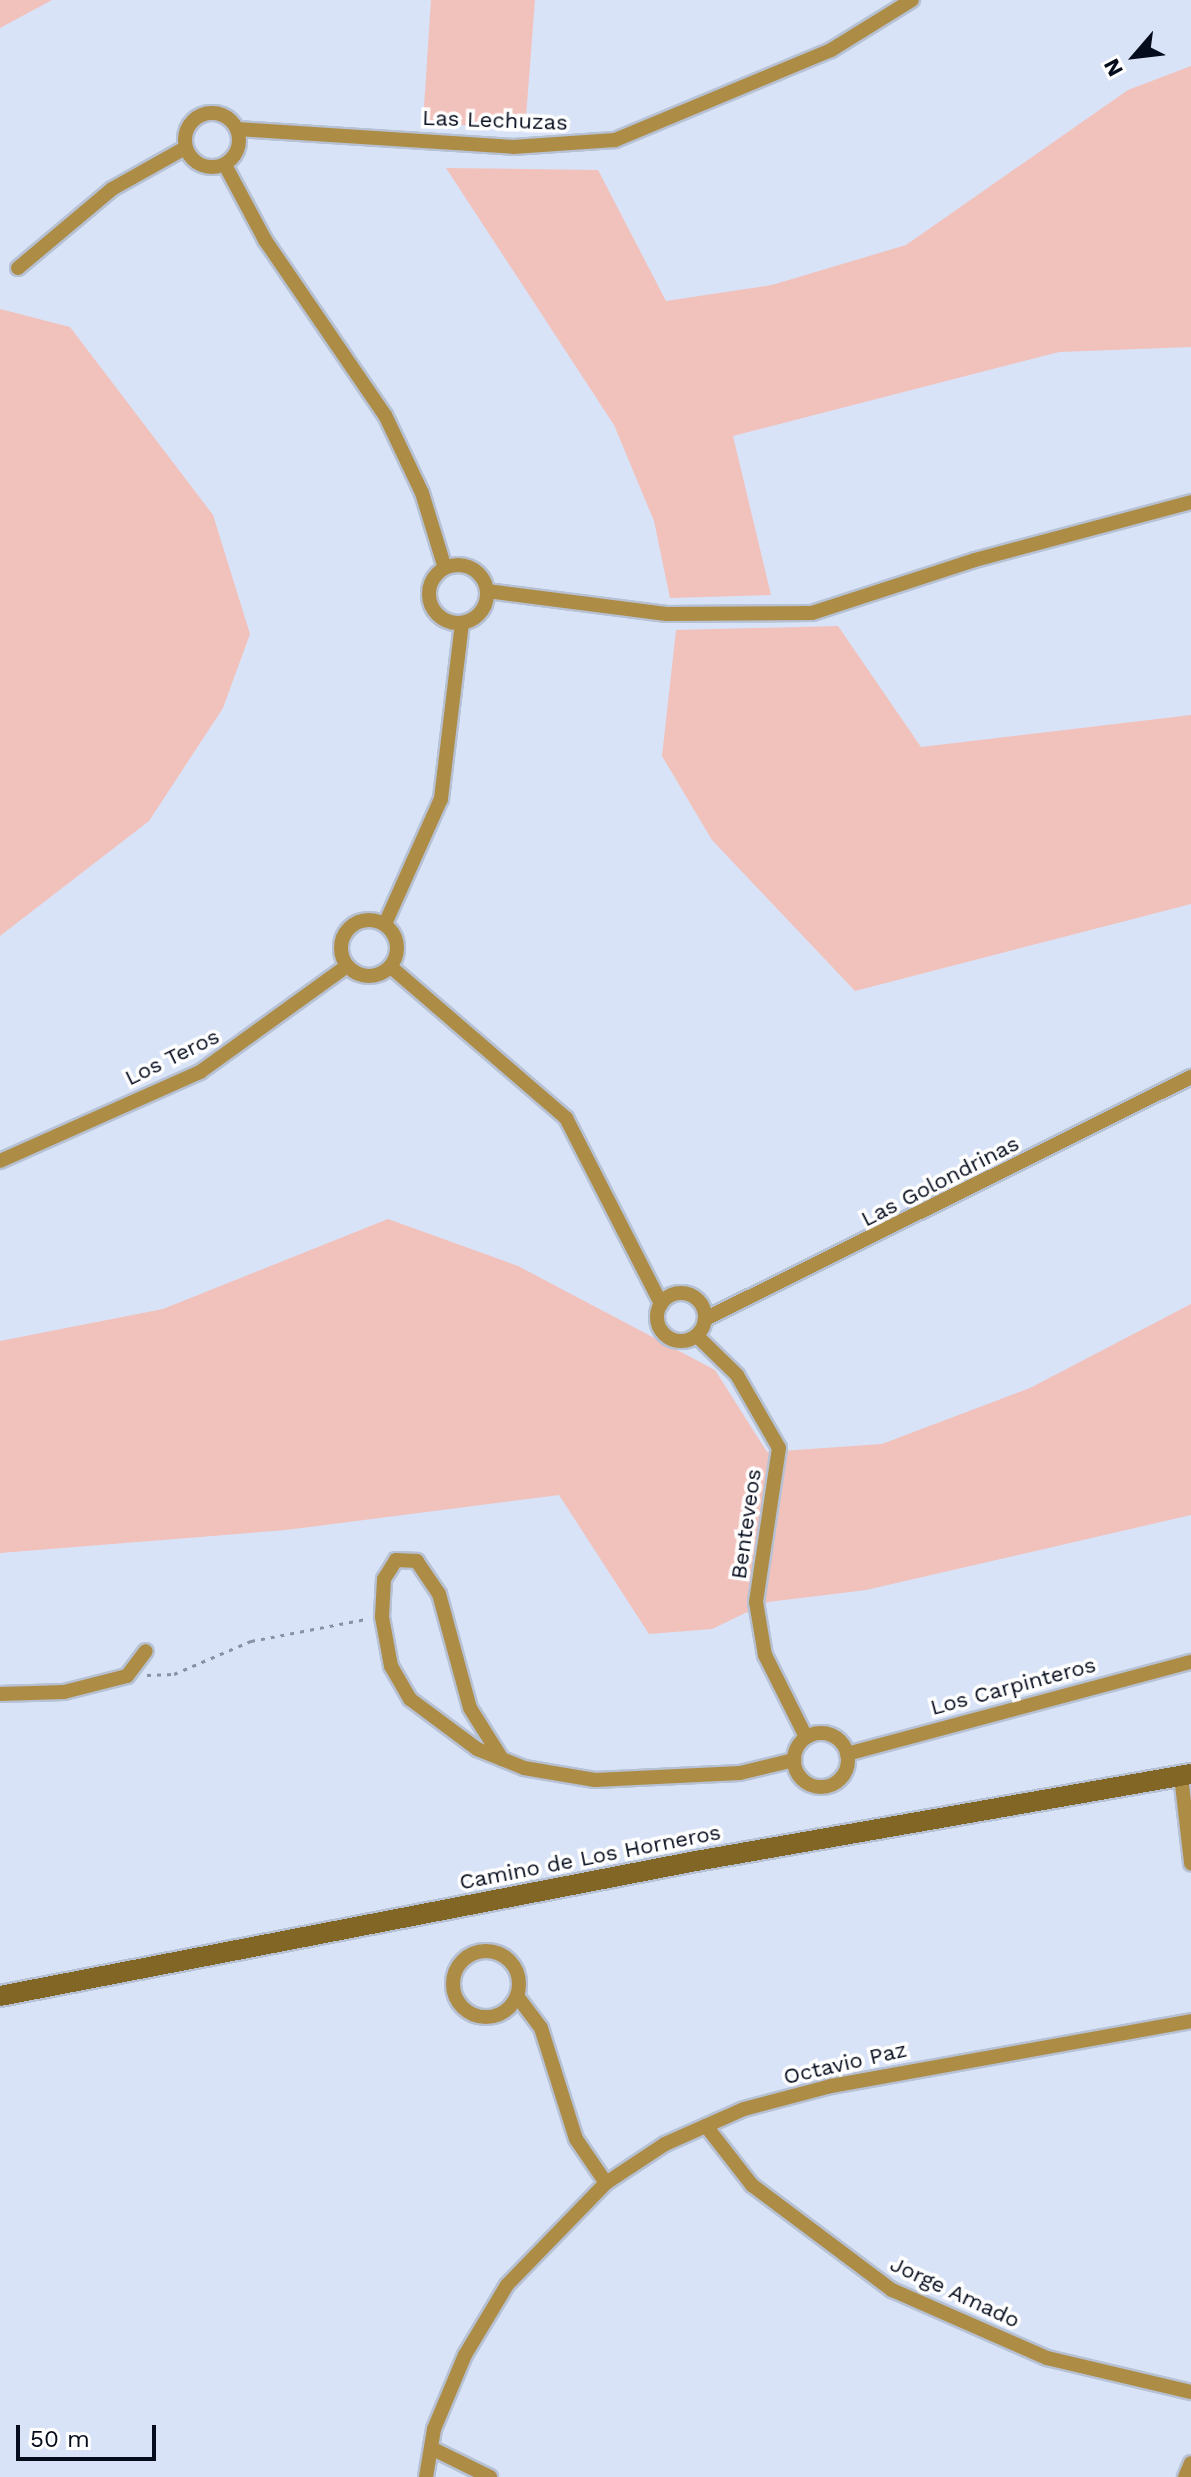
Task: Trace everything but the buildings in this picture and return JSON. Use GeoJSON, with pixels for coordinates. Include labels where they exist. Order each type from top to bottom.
{"type":"FeatureCollection","features":[{"type":"Feature","properties":{"kind":"street","name":"Las Lechuzas"},"geometry":{"type":"LineString","coordinates":[[237,129],[513,147],[615,140],[831,50],[912,0]]}},
{"type":"Feature","properties":{"kind":"street"},"geometry":{"type":"LineString","coordinates":[[198,116],[224,116],[237,129],[236,153],[225,165],[205,167],[185,148],[186,130],[198,116]]}},
{"type":"Feature","properties":{"kind":"street"},"geometry":{"type":"LineString","coordinates":[[18,268],[112,189],[185,148]]}},
{"type":"Feature","properties":{"kind":"street"},"geometry":{"type":"LineString","coordinates":[[225,165],[265,240],[385,415],[445,568]]}},
{"type":"Feature","properties":{"kind":"street"},"geometry":{"type":"LineString","coordinates":[[487,591],[667,614],[812,613],[1020,547],[1191,502]]}},
{"type":"Feature","properties":{"kind":"street"},"geometry":{"type":"LineString","coordinates":[[385,924],[441,799],[462,623],[483,608],[487,591],[472,569],[445,568],[433,580],[432,607],[462,623]]}},
{"type":"Feature","properties":{"kind":"street"},"geometry":{"type":"LineString","coordinates":[[385,924],[351,926],[341,949],[347,966],[369,977],[391,967]]}},
{"type":"Feature","properties":{"kind":"street"},"geometry":{"type":"LineString","coordinates":[[385,924],[397,939],[391,967]]}},
{"type":"Feature","properties":{"kind":"street","name":"Los Teros"},"geometry":{"type":"LineString","coordinates":[[0,1161],[200,1072],[347,966]]}},
{"type":"Feature","properties":{"kind":"street"},"geometry":{"type":"LineString","coordinates":[[391,967],[566,1118],[661,1304],[658,1326],[668,1338],[697,1336],[705,1319],[689,1294],[661,1304]]}},
{"type":"Feature","properties":{"kind":"street","name":"Las Golondrinas"},"geometry":{"type":"LineString","coordinates":[[705,1319],[1191,1077]]}},
{"type":"Feature","properties":{"kind":"street","name":"Benteveos"},"geometry":{"type":"LineString","coordinates":[[697,1336],[737,1375],[779,1448],[756,1602],[765,1655],[806,1737]]}},
{"type":"Feature","properties":{"kind":"street"},"geometry":{"type":"LineString","coordinates":[[502,1759],[470,1708],[439,1594],[417,1561],[396,1560],[384,1579],[382,1617],[391,1666],[410,1699],[502,1759],[595,1780],[740,1773],[794,1760]]}},
{"type":"Feature","properties":{"kind":"street"},"geometry":{"type":"LineString","coordinates":[[0,1694],[64,1692],[127,1676],[146,1651]]}},
{"type":"Feature","properties":{"kind":"street","name":"Los Carpinteros"},"geometry":{"type":"LineString","coordinates":[[847,1754],[1191,1662]]}},
{"type":"Feature","properties":{"kind":"street"},"geometry":{"type":"LineString","coordinates":[[831,1734],[847,1754],[840,1779],[824,1786],[800,1777],[794,1760],[806,1737],[831,1734]]}},
{"type":"Feature","properties":{"kind":"street"},"geometry":{"type":"LineString","coordinates":[[1186,1775],[1191,1863]]}},
{"type":"Feature","properties":{"kind":"street","name":"Camino de Los Horneros"},"geometry":{"type":"LineString","coordinates":[[0,1996],[696,1861],[1186,1775]]}},
{"type":"Feature","properties":{"kind":"street"},"geometry":{"type":"LineString","coordinates":[[517,1996],[503,2013],[472,2015],[453,1990],[457,1969],[472,1954],[494,1952],[517,1974],[517,1996],[541,2028],[576,2139],[606,2183]]}},
{"type":"Feature","properties":{"kind":"street","name":"Octavio Paz"},"geometry":{"type":"LineString","coordinates":[[426,2477],[431,2448],[465,2355],[546,2237],[606,2183],[706,2126],[831,2086],[1191,2021]]}},
{"type":"Feature","properties":{"kind":"street","name":"Jorge Amado"},"geometry":{"type":"LineString","coordinates":[[706,2126],[752,2185],[892,2290],[1047,2358],[1191,2392]]}},
{"type":"Feature","properties":{"kind":"street"},"geometry":{"type":"LineString","coordinates":[[431,2448],[490,2477]]}},
{"type":"Feature","properties":{"kind":"street"},"geometry":{"type":"LineString","coordinates":[[1185,2477],[1191,2463]]}},
{"type":"Feature","properties":{"kind":"path"},"geometry":{"type":"LineString","coordinates":[[127,1676],[174,1674],[251,1641],[382,1617]]}},
{"type":"Feature","properties":{"kind":"shaded area"},"geometry":{"type":"Polygon","coordinates":[[[0,0],[52,0],[0,28],[0,0]]]}},
{"type":"Feature","properties":{"kind":"shaded area"},"geometry":{"type":"Polygon","coordinates":[[[431,0],[535,0],[525,130],[423,122],[431,0]]]}},
{"type":"Feature","properties":{"kind":"shaded area"},"geometry":{"type":"Polygon","coordinates":[[[1191,66],[1191,347],[1059,352],[733,436],[771,595],[670,598],[654,521],[614,425],[446,168],[598,170],[666,301],[772,285],[906,245],[1128,90],[1191,66]]]}},
{"type":"Feature","properties":{"kind":"shaded area"},"geometry":{"type":"Polygon","coordinates":[[[0,309],[70,327],[213,515],[250,634],[223,708],[149,821],[0,936],[0,309]]]}},
{"type":"Feature","properties":{"kind":"shaded area"},"geometry":{"type":"Polygon","coordinates":[[[838,626],[921,747],[1191,715],[1191,904],[855,991],[712,840],[662,756],[676,630],[838,626]]]}},
{"type":"Feature","properties":{"kind":"shaded area"},"geometry":{"type":"Polygon","coordinates":[[[388,1219],[518,1266],[715,1370],[767,1452],[882,1444],[1030,1388],[1191,1304],[1191,1515],[866,1590],[768,1602],[712,1629],[649,1634],[559,1495],[286,1530],[0,1553],[0,1341],[163,1309],[388,1219]]]}}]}
